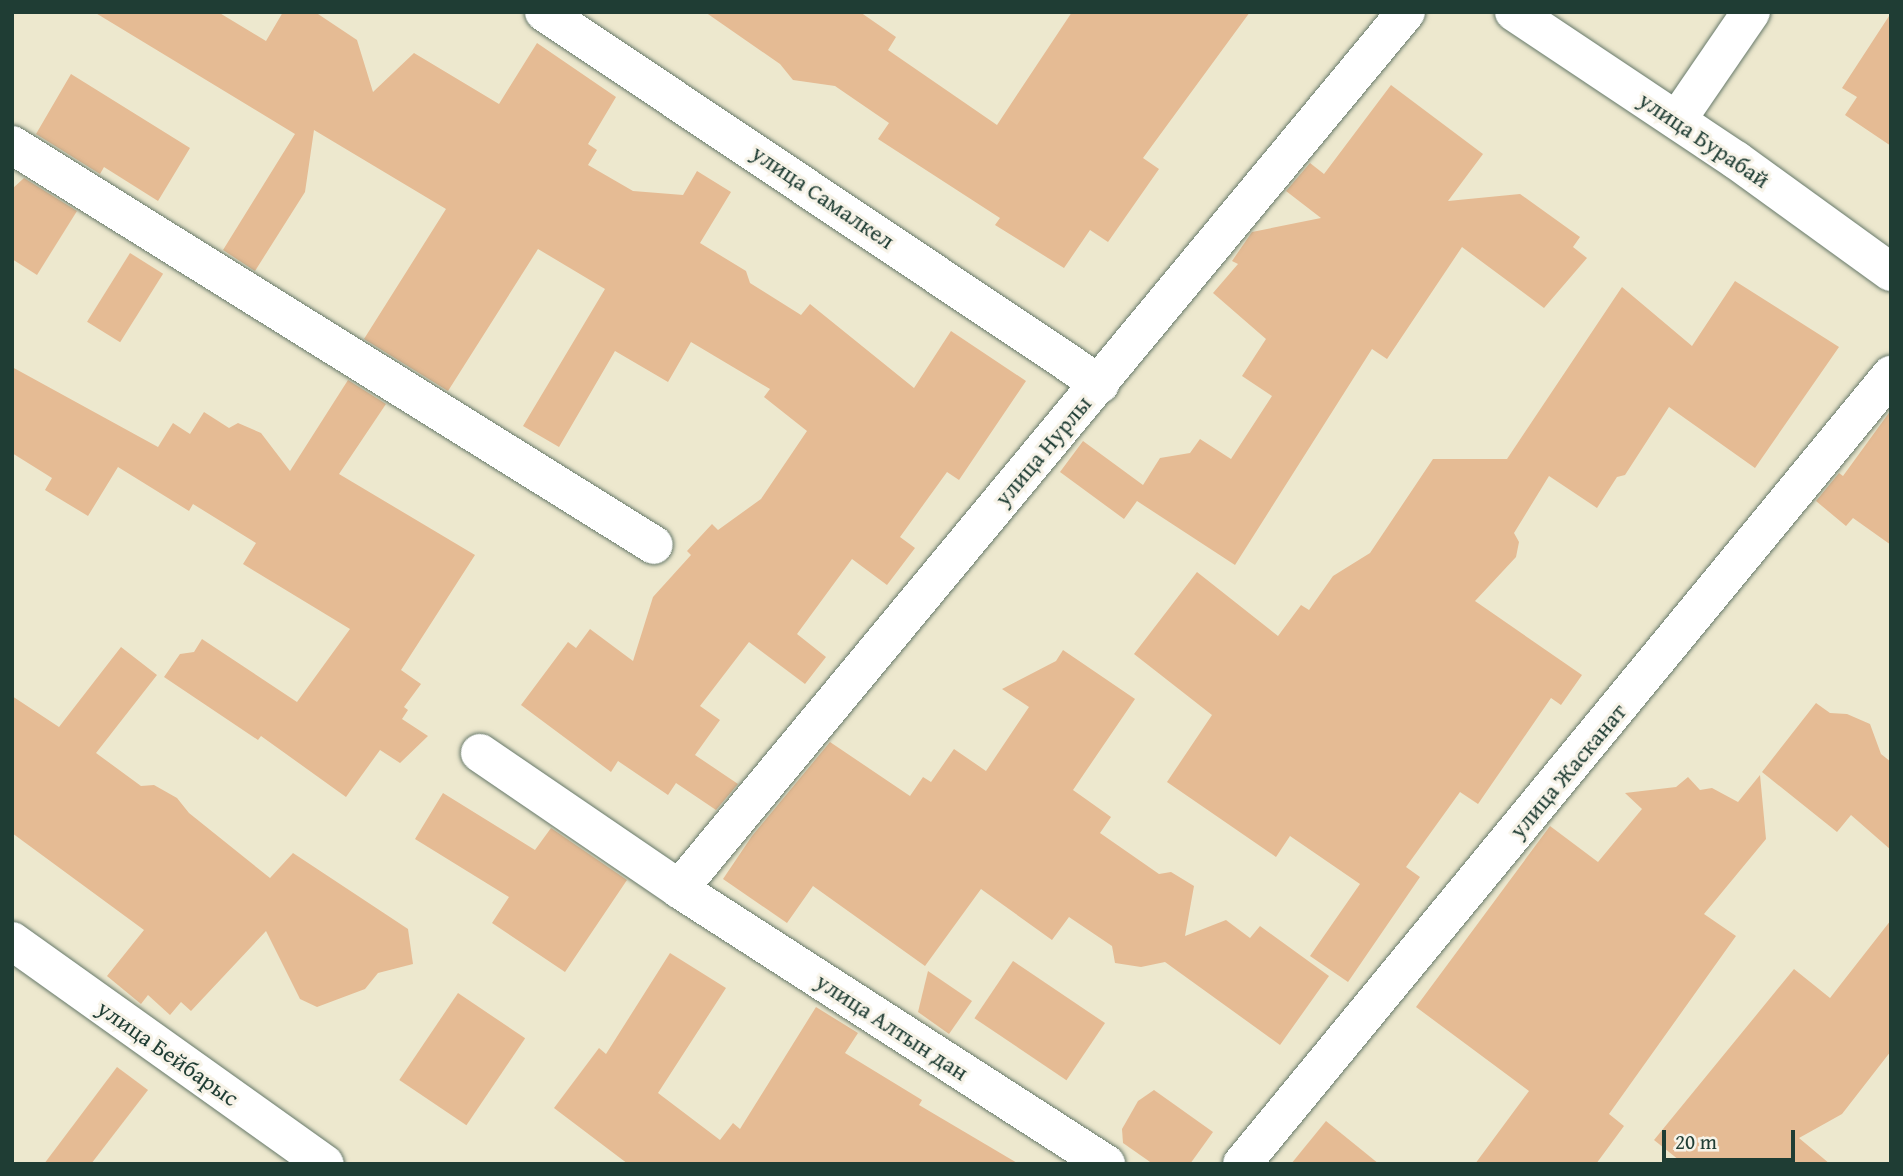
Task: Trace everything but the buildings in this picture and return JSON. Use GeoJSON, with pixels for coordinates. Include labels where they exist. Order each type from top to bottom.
{"type":"FeatureCollection","features":[{"type":"Feature","properties":{"kind":"street","name":"улица Самалкел"},"geometry":{"type":"LineString","coordinates":[[544,12],[1100,384]]}},
{"type":"Feature","properties":{"kind":"street","name":"улица Нурлы"},"geometry":{"type":"LineString","coordinates":[[679,889],[1406,12]]}},
{"type":"Feature","properties":{"kind":"street","name":"улица Бурабай"},"geometry":{"type":"LineString","coordinates":[[1514,12],[1676,120],[1891,272]]}},
{"type":"Feature","properties":{"kind":"street"},"geometry":{"type":"LineString","coordinates":[[1676,120],[1751,12]]}},
{"type":"Feature","properties":{"kind":"street"},"geometry":{"type":"LineString","coordinates":[[12,145],[654,545]]}},
{"type":"Feature","properties":{"kind":"street","name":"улица Жасканат"},"geometry":{"type":"LineString","coordinates":[[1242,1164],[1891,375]]}},
{"type":"Feature","properties":{"kind":"street","name":"улица Алтын дан"},"geometry":{"type":"LineString","coordinates":[[480,753],[679,889],[1106,1164]]}},
{"type":"Feature","properties":{"kind":"street","name":"улица Бейбарыс"},"geometry":{"type":"LineString","coordinates":[[12,941],[325,1164]]}}]}
